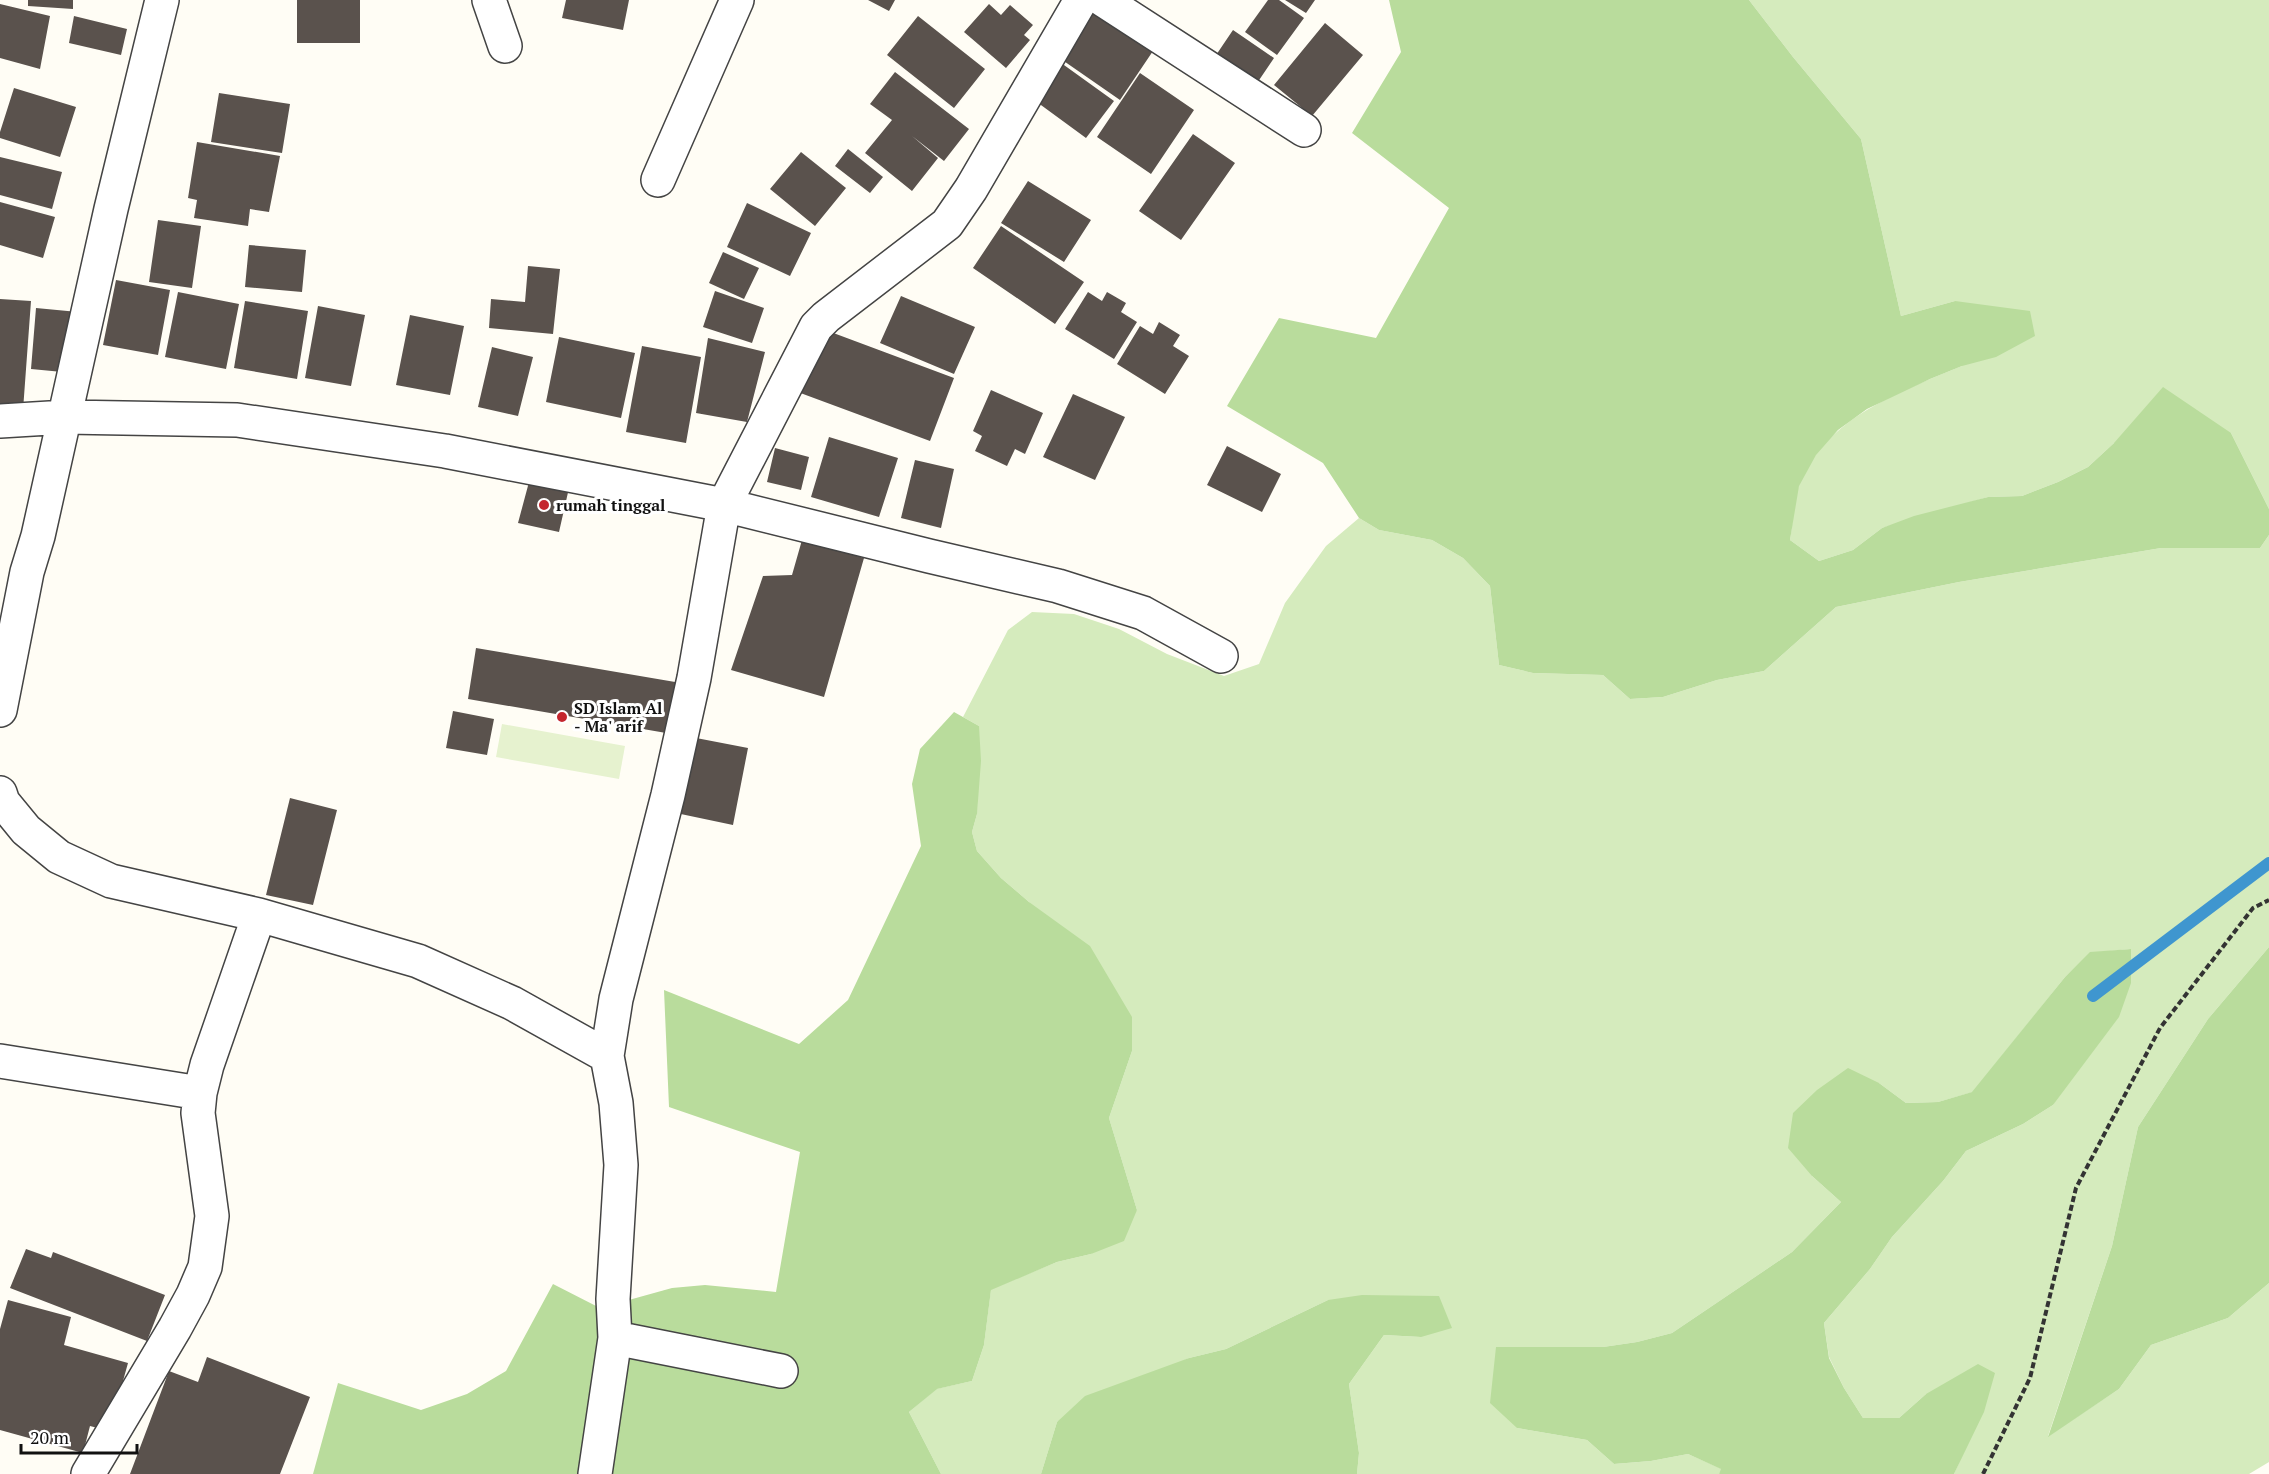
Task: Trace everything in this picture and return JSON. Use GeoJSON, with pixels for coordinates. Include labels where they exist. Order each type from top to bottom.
{"type":"FeatureCollection","features":[{"type":"Feature","properties":{"kind":"street"},"geometry":{"type":"LineString","coordinates":[[0,710],[27,572],[38,536],[111,209],[162,0]]}},
{"type":"Feature","properties":{"kind":"street"},"geometry":{"type":"LineString","coordinates":[[489,0],[504,46]]}},
{"type":"Feature","properties":{"kind":"street"},"geometry":{"type":"LineString","coordinates":[[658,180],[737,0]]}},
{"type":"Feature","properties":{"kind":"street"},"geometry":{"type":"LineString","coordinates":[[595,1474],[615,1338],[613,1299],[621,1165],[616,1102],[608,1056],[616,999],[668,795],[689,699],[724,506],[816,327],[947,224],[971,189],[1081,0]]}},
{"type":"Feature","properties":{"kind":"street"},"geometry":{"type":"LineString","coordinates":[[1103,0],[1304,130]]}},
{"type":"Feature","properties":{"kind":"street"},"geometry":{"type":"LineString","coordinates":[[0,421],[66,417],[237,420],[445,451],[724,506],[1058,586],[1143,613],[1221,656]]}},
{"type":"Feature","properties":{"kind":"street"},"geometry":{"type":"LineString","coordinates":[[0,793],[13,829],[58,857],[111,881],[259,915],[418,961],[512,1003],[608,1056]]}},
{"type":"Feature","properties":{"kind":"street"},"geometry":{"type":"LineString","coordinates":[[88,1474],[176,1328],[205,1267],[212,1216],[198,1113],[200,1093],[207,1065],[259,915]]}},
{"type":"Feature","properties":{"kind":"street"},"geometry":{"type":"LineString","coordinates":[[0,1061],[200,1093]]}},
{"type":"Feature","properties":{"kind":"street"},"geometry":{"type":"LineString","coordinates":[[615,1338],[782,1371]]}},
{"type":"Feature","properties":{"kind":"path"},"geometry":{"type":"LineString","coordinates":[[1983,1474],[2030,1378],[2076,1188],[2160,1028],[2253,908],[2269,900]]}},
{"type":"Feature","properties":{"kind":"green space"},"geometry":{"type":"Polygon","coordinates":[[[1389,0],[1749,0],[1861,139],[1901,316],[1955,301],[2030,311],[2035,336],[1996,357],[1962,366],[1867,409],[1838,430],[1816,455],[1799,486],[1790,540],[1819,561],[1853,550],[1882,528],[1914,516],[1988,497],[2022,496],[2088,467],[2114,443],[2163,387],[2231,433],[2269,509],[2269,535],[2260,548],[2161,548],[1959,582],[1836,607],[1764,671],[1717,680],[1663,697],[1630,699],[1603,675],[1533,673],[1499,665],[1490,586],[1463,558],[1432,540],[1379,530],[1359,518],[1323,463],[1227,406],[1279,318],[1376,338],[1449,208],[1352,133],[1401,52],[1389,0]]]}},
{"type":"Feature","properties":{"kind":"green space"},"geometry":{"type":"Polygon","coordinates":[[[1749,0],[2269,0],[2269,509],[2231,433],[2114,443],[2088,467],[2058,482],[2022,496],[1988,497],[1882,528],[1853,550],[1819,561],[1790,540],[1799,485],[1811,462],[1827,442],[1846,424],[1890,397],[1962,366],[1955,301],[1901,316],[1861,139],[1749,0]]]}},
{"type":"Feature","properties":{"kind":"green space"},"geometry":{"type":"Polygon","coordinates":[[[1359,518],[1379,530],[1432,540],[1463,558],[1490,586],[1499,665],[1533,673],[1603,675],[1630,699],[1663,697],[1717,680],[1764,671],[1836,607],[1959,582],[2161,548],[2260,548],[2269,535],[2269,947],[2208,1019],[2138,1127],[2112,1246],[2048,1436],[2119,1389],[2151,1345],[2228,1318],[2269,1283],[2269,1462],[2249,1474],[1954,1474],[1966,1447],[1926,1394],[1899,1418],[1863,1418],[1844,1388],[1829,1357],[1824,1323],[1870,1269],[1892,1237],[1943,1181],[1966,1151],[2023,1124],[2053,1105],[2130,949],[2090,953],[2065,977],[1973,1092],[1938,1102],[1906,1103],[1879,1083],[1812,1176],[1841,1202],[1792,1252],[1672,1333],[1637,1342],[1603,1347],[1496,1348],[1517,1428],[1587,1440],[1614,1464],[1651,1461],[1688,1454],[1722,1469],[1719,1474],[1357,1474],[1359,1453],[1349,1384],[1384,1335],[1421,1337],[1328,1300],[1226,1349],[1189,1358],[1057,1422],[1041,1474],[941,1474],[909,1412],[936,1389],[972,1381],[984,1345],[991,1289],[1057,1262],[1091,1254],[1137,1210],[1109,1118],[1132,1051],[1029,902],[1001,878],[977,851],[972,832],[977,814],[979,726],[963,717],[1008,630],[1032,612],[1074,614],[1119,629],[1167,654],[1224,676],[1259,664],[1285,603],[1326,546],[1359,518]]]}},
{"type":"Feature","properties":{"kind":"green space"},"geometry":{"type":"Polygon","coordinates":[[[954,712],[979,726],[981,761],[977,814],[972,832],[977,851],[1001,878],[1029,902],[1090,946],[1132,1017],[1132,1051],[1109,1118],[1137,1210],[1124,1241],[1091,1254],[1057,1262],[991,1290],[984,1345],[972,1381],[937,1389],[909,1412],[941,1474],[313,1474],[338,1383],[421,1410],[467,1394],[506,1371],[553,1284],[600,1308],[672,1288],[705,1285],[776,1292],[800,1152],[669,1107],[664,990],[799,1044],[848,1000],[921,846],[912,784],[920,749],[954,712]]]}},
{"type":"Feature","properties":{"kind":"green space"},"geometry":{"type":"Polygon","coordinates":[[[502,724],[625,746],[619,779],[496,757],[502,724]]]}},
{"type":"Feature","properties":{"kind":"green space"},"geometry":{"type":"Polygon","coordinates":[[[2269,947],[2269,1283],[2228,1318],[2151,1345],[2119,1389],[2048,1437],[2112,1246],[2138,1127],[2208,1019],[2269,947]]]}},
{"type":"Feature","properties":{"kind":"green space"},"geometry":{"type":"Polygon","coordinates":[[[2131,949],[2131,983],[2119,1017],[2053,1105],[2023,1124],[1966,1151],[1943,1181],[1892,1237],[1870,1269],[1824,1323],[1829,1358],[1863,1418],[1899,1418],[1926,1394],[1978,1364],[1995,1373],[1984,1412],[1954,1474],[1719,1474],[1721,1469],[1688,1454],[1651,1461],[1614,1464],[1587,1440],[1517,1428],[1490,1403],[1496,1347],[1603,1347],[1637,1342],[1672,1333],[1792,1252],[1841,1202],[1812,1176],[1788,1148],[1793,1113],[1817,1090],[1848,1068],[1879,1083],[1906,1103],[1938,1102],[1972,1092],[2065,977],[2090,952],[2131,949]]]}},
{"type":"Feature","properties":{"kind":"green space"},"geometry":{"type":"Polygon","coordinates":[[[1362,1295],[1439,1296],[1452,1328],[1421,1337],[1384,1335],[1349,1384],[1359,1453],[1357,1474],[1041,1474],[1057,1422],[1085,1396],[1189,1358],[1226,1349],[1328,1300],[1362,1295]]]}},
{"type":"Feature","properties":{"kind":"building"},"geometry":{"type":"Polygon","coordinates":[[[28,0],[73,0],[73,9],[28,6],[28,0]]]}},
{"type":"Feature","properties":{"kind":"building"},"geometry":{"type":"Polygon","coordinates":[[[297,0],[360,0],[360,43],[297,43],[297,0]]]}},
{"type":"Feature","properties":{"kind":"building"},"geometry":{"type":"Polygon","coordinates":[[[566,0],[629,0],[623,30],[562,18],[566,0]]]}},
{"type":"Feature","properties":{"kind":"building"},"geometry":{"type":"Polygon","coordinates":[[[868,0],[895,0],[889,11],[868,0]]]}},
{"type":"Feature","properties":{"kind":"building"},"geometry":{"type":"Polygon","coordinates":[[[1268,0],[1279,0],[1304,18],[1277,55],[1245,32],[1268,0]]]}},
{"type":"Feature","properties":{"kind":"building"},"geometry":{"type":"Polygon","coordinates":[[[1285,0],[1315,0],[1306,13],[1285,0]]]}},
{"type":"Feature","properties":{"kind":"building"},"geometry":{"type":"Polygon","coordinates":[[[0,4],[50,16],[40,69],[0,58],[0,4]]]}},
{"type":"Feature","properties":{"kind":"building"},"geometry":{"type":"Polygon","coordinates":[[[989,4],[1001,15],[1010,5],[1033,25],[1024,35],[1030,40],[1006,68],[964,32],[989,4]]]}},
{"type":"Feature","properties":{"kind":"building"},"geometry":{"type":"Polygon","coordinates":[[[1093,6],[1155,48],[1120,100],[1058,57],[1093,6]]]}},
{"type":"Feature","properties":{"kind":"building"},"geometry":{"type":"Polygon","coordinates":[[[74,16],[127,29],[121,55],[69,43],[74,16]]]}},
{"type":"Feature","properties":{"kind":"building"},"geometry":{"type":"Polygon","coordinates":[[[918,16],[985,69],[954,108],[887,55],[918,16]]]}},
{"type":"Feature","properties":{"kind":"building"},"geometry":{"type":"Polygon","coordinates":[[[1325,23],[1363,55],[1312,116],[1274,85],[1325,23]]]}},
{"type":"Feature","properties":{"kind":"building"},"geometry":{"type":"Polygon","coordinates":[[[1233,30],[1274,58],[1251,92],[1210,64],[1233,30]]]}},
{"type":"Feature","properties":{"kind":"building"},"geometry":{"type":"Polygon","coordinates":[[[1057,60],[1114,101],[1086,138],[1030,97],[1057,60]]]}},
{"type":"Feature","properties":{"kind":"building"},"geometry":{"type":"Polygon","coordinates":[[[895,72],[969,129],[944,161],[912,136],[938,158],[912,191],[865,153],[892,120],[870,104],[895,72]]]}},
{"type":"Feature","properties":{"kind":"building"},"geometry":{"type":"Polygon","coordinates":[[[1140,73],[1194,110],[1151,174],[1097,137],[1140,73]]]}},
{"type":"Feature","properties":{"kind":"building"},"geometry":{"type":"Polygon","coordinates":[[[14,88],[76,107],[60,157],[0,138],[14,88]]]}},
{"type":"Feature","properties":{"kind":"building"},"geometry":{"type":"Polygon","coordinates":[[[219,93],[290,104],[282,153],[211,142],[219,93]]]}},
{"type":"Feature","properties":{"kind":"building"},"geometry":{"type":"Polygon","coordinates":[[[1193,134],[1235,163],[1181,240],[1139,211],[1193,134]]]}},
{"type":"Feature","properties":{"kind":"building"},"geometry":{"type":"Polygon","coordinates":[[[197,142],[280,156],[269,212],[250,209],[248,226],[194,218],[197,200],[188,198],[197,142]]]}},
{"type":"Feature","properties":{"kind":"building"},"geometry":{"type":"Polygon","coordinates":[[[848,149],[883,177],[870,193],[835,166],[848,149]]]}},
{"type":"Feature","properties":{"kind":"building"},"geometry":{"type":"Polygon","coordinates":[[[801,152],[846,188],[815,226],[770,189],[801,152]]]}},
{"type":"Feature","properties":{"kind":"building"},"geometry":{"type":"Polygon","coordinates":[[[0,157],[62,172],[52,209],[0,195],[0,157]]]}},
{"type":"Feature","properties":{"kind":"building"},"geometry":{"type":"Polygon","coordinates":[[[1028,181],[1091,220],[1064,262],[1001,223],[1028,181]]]}},
{"type":"Feature","properties":{"kind":"building"},"geometry":{"type":"Polygon","coordinates":[[[0,202],[55,217],[43,258],[0,245],[0,202]]]}},
{"type":"Feature","properties":{"kind":"building"},"geometry":{"type":"Polygon","coordinates":[[[747,203],[811,233],[790,276],[727,247],[747,203]]]}},
{"type":"Feature","properties":{"kind":"building"},"geometry":{"type":"Polygon","coordinates":[[[158,220],[201,226],[192,288],[149,282],[158,220]]]}},
{"type":"Feature","properties":{"kind":"building"},"geometry":{"type":"Polygon","coordinates":[[[1001,226],[1084,282],[1055,324],[973,268],[1001,226]]]}},
{"type":"Feature","properties":{"kind":"building"},"geometry":{"type":"Polygon","coordinates":[[[249,245],[306,250],[302,292],[245,287],[249,245]]]}},
{"type":"Feature","properties":{"kind":"building"},"geometry":{"type":"Polygon","coordinates":[[[723,252],[759,268],[744,299],[709,283],[723,252]]]}},
{"type":"Feature","properties":{"kind":"building"},"geometry":{"type":"Polygon","coordinates":[[[528,266],[560,269],[553,334],[489,328],[491,299],[525,302],[528,266]]]}},
{"type":"Feature","properties":{"kind":"building"},"geometry":{"type":"Polygon","coordinates":[[[116,280],[170,290],[158,355],[103,345],[116,280]]]}},
{"type":"Feature","properties":{"kind":"building"},"geometry":{"type":"Polygon","coordinates":[[[715,291],[764,308],[752,343],[703,327],[715,291]]]}},
{"type":"Feature","properties":{"kind":"building"},"geometry":{"type":"Polygon","coordinates":[[[178,292],[239,304],[226,369],[165,357],[178,292]]]}},
{"type":"Feature","properties":{"kind":"building"},"geometry":{"type":"Polygon","coordinates":[[[1088,292],[1102,301],[1107,292],[1126,303],[1121,312],[1137,322],[1114,359],[1065,329],[1088,292]]]}},
{"type":"Feature","properties":{"kind":"building"},"geometry":{"type":"Polygon","coordinates":[[[901,296],[975,327],[954,374],[880,343],[901,296]]]}},
{"type":"Feature","properties":{"kind":"building"},"geometry":{"type":"Polygon","coordinates":[[[0,299],[31,301],[23,410],[0,409],[0,299]]]}},
{"type":"Feature","properties":{"kind":"building"},"geometry":{"type":"Polygon","coordinates":[[[245,301],[308,311],[297,379],[234,368],[245,301]]]}},
{"type":"Feature","properties":{"kind":"building"},"geometry":{"type":"Polygon","coordinates":[[[318,306],[365,315],[351,386],[305,378],[318,306]]]}},
{"type":"Feature","properties":{"kind":"building"},"geometry":{"type":"Polygon","coordinates":[[[36,308],[78,312],[73,373],[31,369],[36,308]]]}},
{"type":"Feature","properties":{"kind":"building"},"geometry":{"type":"Polygon","coordinates":[[[410,315],[464,326],[450,395],[396,385],[410,315]]]}},
{"type":"Feature","properties":{"kind":"building"},"geometry":{"type":"Polygon","coordinates":[[[1159,322],[1180,335],[1173,346],[1189,356],[1165,394],[1117,364],[1140,326],[1153,334],[1159,322]]]}},
{"type":"Feature","properties":{"kind":"building"},"geometry":{"type":"Polygon","coordinates":[[[820,328],[954,378],[930,441],[795,391],[820,328]]]}},
{"type":"Feature","properties":{"kind":"building"},"geometry":{"type":"Polygon","coordinates":[[[559,337],[635,353],[621,418],[546,402],[559,337]]]}},
{"type":"Feature","properties":{"kind":"building"},"geometry":{"type":"Polygon","coordinates":[[[708,338],[765,352],[747,422],[696,413],[708,338]]]}},
{"type":"Feature","properties":{"kind":"building"},"geometry":{"type":"Polygon","coordinates":[[[642,346],[701,357],[686,443],[626,432],[642,346]]]}},
{"type":"Feature","properties":{"kind":"building"},"geometry":{"type":"Polygon","coordinates":[[[492,347],[533,357],[518,416],[478,407],[492,347]]]}},
{"type":"Feature","properties":{"kind":"building"},"geometry":{"type":"Polygon","coordinates":[[[991,390],[1043,413],[1025,454],[1015,449],[1007,466],[975,451],[982,436],[973,431],[991,390]]]}},
{"type":"Feature","properties":{"kind":"building"},"geometry":{"type":"Polygon","coordinates":[[[1073,394],[1125,417],[1095,480],[1043,457],[1073,394]]]}},
{"type":"Feature","properties":{"kind":"building"},"geometry":{"type":"Polygon","coordinates":[[[829,437],[898,458],[879,517],[811,497],[829,437]]]}},
{"type":"Feature","properties":{"kind":"building"},"geometry":{"type":"Polygon","coordinates":[[[1227,446],[1281,474],[1262,512],[1207,485],[1227,446]]]}},
{"type":"Feature","properties":{"kind":"building"},"geometry":{"type":"Polygon","coordinates":[[[775,448],[809,457],[801,490],[767,482],[775,448]]]}},
{"type":"Feature","properties":{"kind":"building"},"geometry":{"type":"Polygon","coordinates":[[[915,460],[954,469],[941,528],[901,518],[915,460]]]}},
{"type":"Feature","properties":{"kind":"building","name":"rumah tinggal"},"geometry":{"type":"Polygon","coordinates":[[[529,482],[569,488],[559,532],[518,523],[529,482]]]}},
{"type":"Feature","properties":{"kind":"building"},"geometry":{"type":"Polygon","coordinates":[[[802,540],[864,558],[824,697],[731,670],[763,576],[792,575],[802,540]]]}},
{"type":"Feature","properties":{"kind":"building"},"geometry":{"type":"Polygon","coordinates":[[[476,648],[681,683],[672,734],[468,699],[476,648]]]}},
{"type":"Feature","properties":{"kind":"building"},"geometry":{"type":"Polygon","coordinates":[[[453,711],[494,719],[487,755],[446,748],[453,711]]]}},
{"type":"Feature","properties":{"kind":"building"},"geometry":{"type":"Polygon","coordinates":[[[691,737],[748,748],[733,825],[676,813],[691,737]]]}},
{"type":"Feature","properties":{"kind":"building"},"geometry":{"type":"Polygon","coordinates":[[[290,798],[337,810],[313,905],[266,895],[290,798]]]}},
{"type":"Feature","properties":{"kind":"building"},"geometry":{"type":"Polygon","coordinates":[[[26,1249],[51,1258],[53,1252],[165,1295],[147,1341],[10,1288],[26,1249]]]}},
{"type":"Feature","properties":{"kind":"building"},"geometry":{"type":"Polygon","coordinates":[[[8,1300],[71,1317],[64,1345],[128,1363],[109,1431],[90,1426],[83,1453],[0,1430],[0,1329],[8,1300]]]}},
{"type":"Feature","properties":{"kind":"building"},"geometry":{"type":"Polygon","coordinates":[[[207,1357],[310,1397],[280,1474],[130,1474],[169,1371],[198,1382],[207,1357]]]}},
{"type":"Feature","properties":{"kind":"waterway"},"geometry":{"type":"LineString","coordinates":[[2093,996],[2269,863]]}},
{"type":"Feature","properties":{"kind":"place","name":"rumah tinggal"},"geometry":{"type":"Point","coordinates":[544,505]}},
{"type":"Feature","properties":{"kind":"place","name":"SD Islam Al - Ma' arif"},"geometry":{"type":"Point","coordinates":[562,717]}}]}
